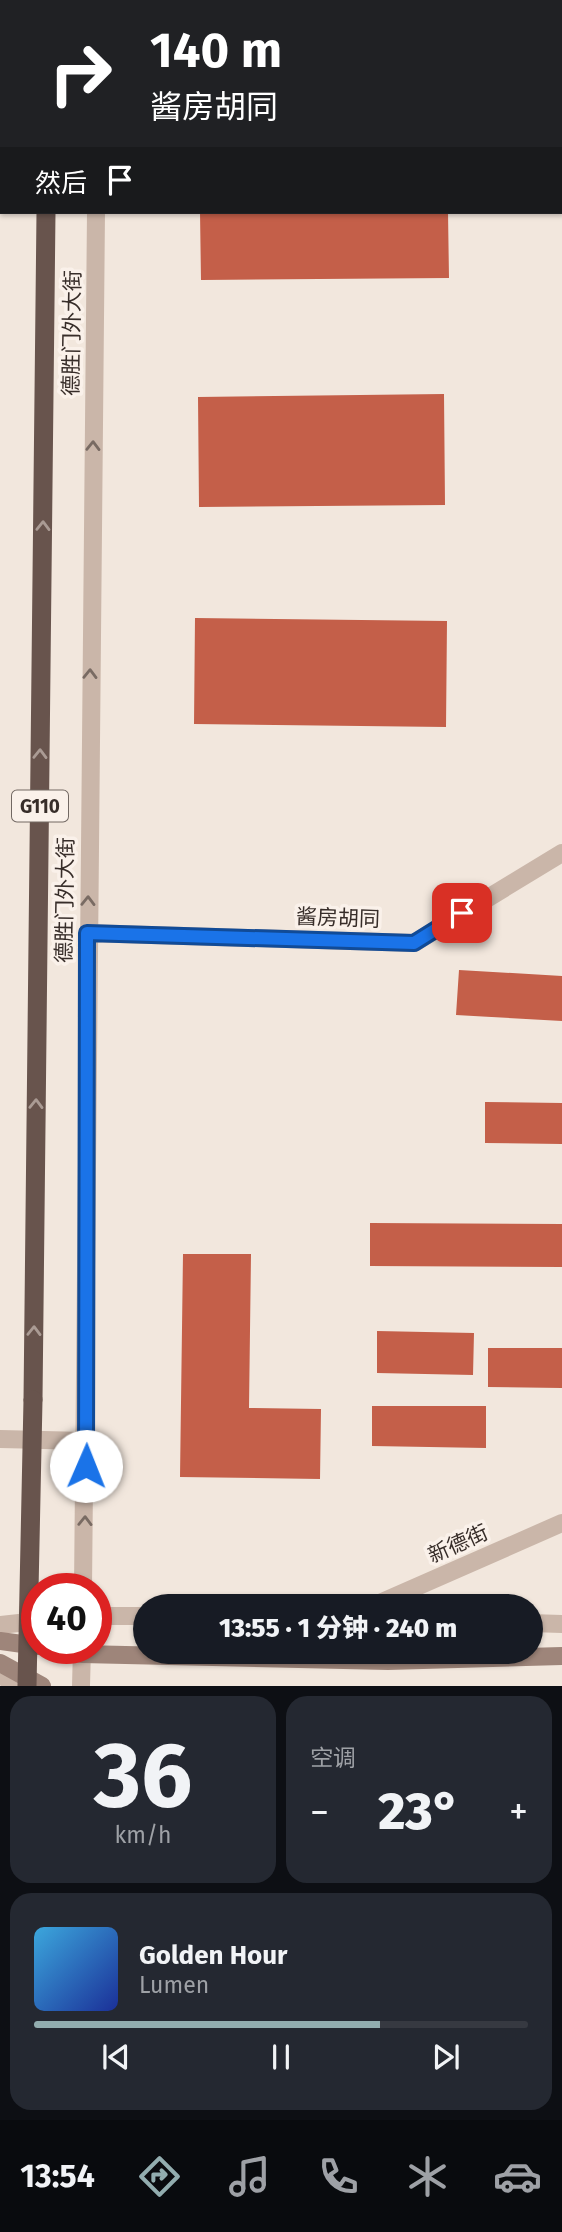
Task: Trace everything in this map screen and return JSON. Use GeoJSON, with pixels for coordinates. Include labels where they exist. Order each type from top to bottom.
{"type":"FeatureCollection","features":[{"type":"Feature","properties":{"kind":"highway","name":"德胜门外大街"},"geometry":{"type":"LineString","coordinates":[[27,1686],[33,1400],[46,214]]}},
{"type":"Feature","properties":{"kind":"main road"},"geometry":{"type":"LineString","coordinates":[[0,1641],[21,1644]]}},
{"type":"Feature","properties":{"kind":"main road"},"geometry":{"type":"LineString","coordinates":[[112,1652],[388,1661],[562,1657]]}},
{"type":"Feature","properties":{"kind":"main road"},"geometry":{"type":"LineString","coordinates":[[0,1663],[42,1686]]}},
{"type":"Feature","properties":{"kind":"street","name":"德胜门外大街"},"geometry":{"type":"LineString","coordinates":[[83,1573],[87,933],[96,214]]}},
{"type":"Feature","properties":{"kind":"street","name":"酱房胡同"},"geometry":{"type":"LineString","coordinates":[[87,933],[414,943],[562,853]]}},
{"type":"Feature","properties":{"kind":"street"},"geometry":{"type":"LineString","coordinates":[[0,1439],[86,1441]]}},
{"type":"Feature","properties":{"kind":"street","name":"新德街"},"geometry":{"type":"LineString","coordinates":[[400,1594],[562,1523]]}},
{"type":"Feature","properties":{"kind":"street"},"geometry":{"type":"LineString","coordinates":[[112,1616],[133,1616]]}},
{"type":"Feature","properties":{"kind":"street"},"geometry":{"type":"LineString","coordinates":[[0,1625],[21,1623]]}},
{"type":"Feature","properties":{"kind":"street"},"geometry":{"type":"LineString","coordinates":[[543,1623],[562,1624]]}},
{"type":"Feature","properties":{"kind":"street"},"geometry":{"type":"LineString","coordinates":[[81,1686],[82,1664]]}},
{"type":"Feature","properties":{"kind":"street"},"geometry":{"type":"LineString","coordinates":[[0,1674],[16,1686]]}},
{"type":"Feature","properties":{"kind":"building"},"geometry":{"type":"Polygon","coordinates":[[[200,214],[448,214],[449,278],[201,280],[200,214]]]}},
{"type":"Feature","properties":{"kind":"building"},"geometry":{"type":"Polygon","coordinates":[[[444,394],[445,505],[199,507],[198,397],[444,394]]]}},
{"type":"Feature","properties":{"kind":"building"},"geometry":{"type":"Polygon","coordinates":[[[195,618],[447,621],[446,727],[194,724],[195,618]]]}},
{"type":"Feature","properties":{"kind":"building"},"geometry":{"type":"Polygon","coordinates":[[[459,970],[562,976],[562,1021],[456,1015],[459,970]]]}},
{"type":"Feature","properties":{"kind":"building"},"geometry":{"type":"Polygon","coordinates":[[[485,1102],[562,1103],[562,1144],[485,1143],[485,1102]]]}},
{"type":"Feature","properties":{"kind":"building"},"geometry":{"type":"Polygon","coordinates":[[[370,1223],[562,1224],[562,1267],[370,1266],[370,1223]]]}},
{"type":"Feature","properties":{"kind":"building"},"geometry":{"type":"Polygon","coordinates":[[[183,1254],[251,1254],[249,1408],[321,1409],[320,1479],[180,1477],[183,1254]]]}},
{"type":"Feature","properties":{"kind":"building"},"geometry":{"type":"Polygon","coordinates":[[[377,1331],[474,1333],[473,1375],[377,1373],[377,1331]]]}},
{"type":"Feature","properties":{"kind":"building"},"geometry":{"type":"Polygon","coordinates":[[[488,1348],[562,1348],[562,1388],[488,1387],[488,1348]]]}},
{"type":"Feature","properties":{"kind":"building"},"geometry":{"type":"Polygon","coordinates":[[[372,1406],[486,1406],[486,1448],[372,1446],[372,1406]]]}},
{"type":"Feature","properties":{"kind":"route"},"geometry":{"type":"LineString","coordinates":[[86,1466],[87,933],[414,943],[462,913]]}}]}
